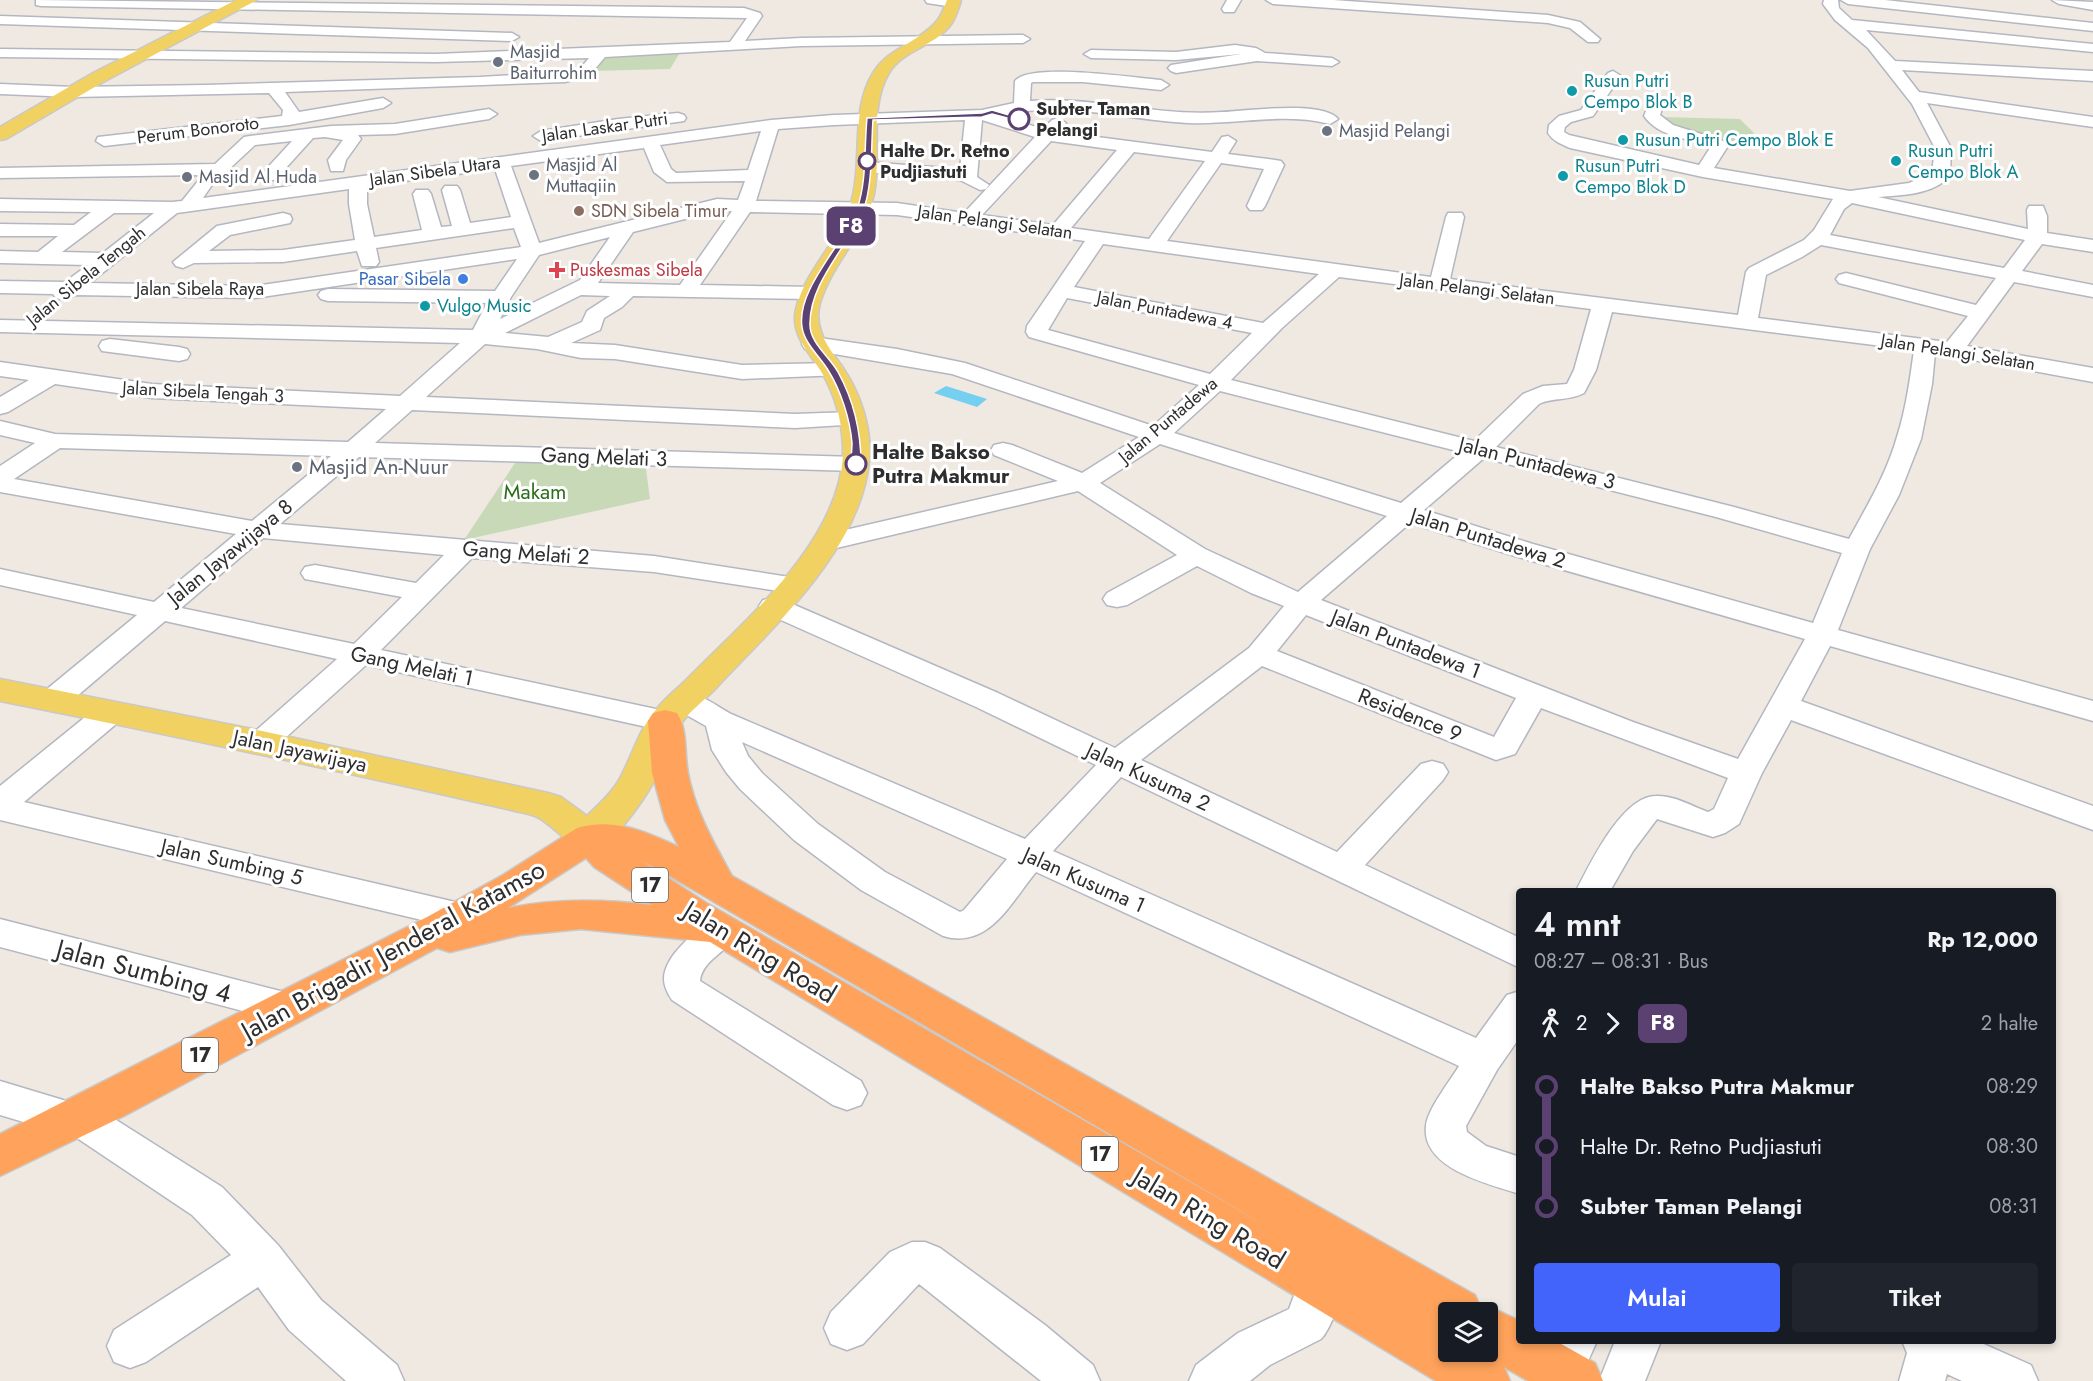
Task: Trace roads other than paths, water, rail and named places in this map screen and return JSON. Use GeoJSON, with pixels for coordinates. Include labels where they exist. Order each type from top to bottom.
{"type":"FeatureCollection","features":[{"type":"Feature","properties":{"kind":"highway"},"geometry":{"type":"LineString","coordinates":[[675,711],[670,773],[683,820],[719,915]]}},
{"type":"Feature","properties":{"kind":"highway","name":"Jalan Ring Road"},"geometry":{"type":"LineString","coordinates":[[590,837],[606,857],[719,915],[1439,1302]]}},
{"type":"Feature","properties":{"kind":"highway","name":"Jalan Brigadir Jenderal Katamso"},"geometry":{"type":"LineString","coordinates":[[0,1156],[77,1120],[464,916],[533,876],[590,837]]}},
{"type":"Feature","properties":{"kind":"highway","name":"17"},"geometry":{"type":"LineString","coordinates":[[399,951],[526,918],[565,915],[719,915]]}},
{"type":"Feature","properties":{"kind":"highway","name":"Jalan Ring Road"},"geometry":{"type":"LineString","coordinates":[[719,915],[1320,1284],[1484,1381]]}},
{"type":"Feature","properties":{"kind":"highway"},"geometry":{"type":"LineString","coordinates":[[1498,1334],[1516,1342]]}},
{"type":"Feature","properties":{"kind":"highway"},"geometry":{"type":"LineString","coordinates":[[1522,1344],[1570,1364]]}},
{"type":"Feature","properties":{"kind":"main road"},"geometry":{"type":"LineString","coordinates":[[590,837],[631,790],[675,711],[783,596],[828,542],[846,500],[856,464],[856,443],[852,419],[833,370],[813,344],[806,329],[806,310],[812,293],[860,210],[864,194],[870,118],[879,75],[943,24],[953,2]]}},
{"type":"Feature","properties":{"kind":"main road"},"geometry":{"type":"LineString","coordinates":[[0,135],[140,56],[243,3]]}},
{"type":"Feature","properties":{"kind":"main road","name":"Jalan Jayawijaya"},"geometry":{"type":"LineString","coordinates":[[0,690],[262,742],[548,806],[590,837]]}},
{"type":"Feature","properties":{"kind":"street"},"geometry":{"type":"LineString","coordinates":[[619,11],[630,0]]}},
{"type":"Feature","properties":{"kind":"street"},"geometry":{"type":"LineString","coordinates":[[932,0],[953,2]]}},
{"type":"Feature","properties":{"kind":"street"},"geometry":{"type":"LineString","coordinates":[[1273,0],[1519,9],[1574,23],[1584,29],[1593,39]]}},
{"type":"Feature","properties":{"kind":"street"},"geometry":{"type":"LineString","coordinates":[[1747,322],[1756,272],[1801,251],[1817,238],[1841,202],[1851,197],[1928,183],[1941,175],[1944,155],[1937,136],[1912,96],[1889,64],[1865,38],[1832,9],[1831,0]]}},
{"type":"Feature","properties":{"kind":"street"},"geometry":{"type":"LineString","coordinates":[[1848,0],[2093,27]]}},
{"type":"Feature","properties":{"kind":"street"},"geometry":{"type":"LineString","coordinates":[[2059,0],[2093,6]]}},
{"type":"Feature","properties":{"kind":"street"},"geometry":{"type":"LineString","coordinates":[[0,18],[43,1],[541,5],[590,10],[751,14],[755,18],[734,46]]}},
{"type":"Feature","properties":{"kind":"street"},"geometry":{"type":"LineString","coordinates":[[1297,16],[1305,1]]}},
{"type":"Feature","properties":{"kind":"street"},"geometry":{"type":"LineString","coordinates":[[491,57],[520,32],[541,5]]}},
{"type":"Feature","properties":{"kind":"street"},"geometry":{"type":"LineString","coordinates":[[569,24],[590,10]]}},
{"type":"Feature","properties":{"kind":"street"},"geometry":{"type":"LineString","coordinates":[[1952,11],[1976,69]]}},
{"type":"Feature","properties":{"kind":"street"},"geometry":{"type":"LineString","coordinates":[[0,18],[194,27],[520,32]]}},
{"type":"Feature","properties":{"kind":"street"},"geometry":{"type":"LineString","coordinates":[[1848,24],[2093,48]]}},
{"type":"Feature","properties":{"kind":"street"},"geometry":{"type":"LineString","coordinates":[[714,32],[746,31]]}},
{"type":"Feature","properties":{"kind":"street"},"geometry":{"type":"LineString","coordinates":[[0,53],[140,56],[491,57],[601,54],[734,46],[910,48],[1023,39]]}},
{"type":"Feature","properties":{"kind":"street"},"geometry":{"type":"LineString","coordinates":[[0,89],[74,92],[480,82],[574,76],[589,70],[601,54]]}},
{"type":"Feature","properties":{"kind":"street"},"geometry":{"type":"LineString","coordinates":[[1095,61],[1259,57],[1332,62]]}},
{"type":"Feature","properties":{"kind":"street"},"geometry":{"type":"LineString","coordinates":[[1136,114],[1158,94],[1175,60]]}},
{"type":"Feature","properties":{"kind":"street"},"geometry":{"type":"LineString","coordinates":[[2049,60],[2059,74]]}},
{"type":"Feature","properties":{"kind":"street"},"geometry":{"type":"LineString","coordinates":[[1889,64],[2093,76]]}},
{"type":"Feature","properties":{"kind":"street"},"geometry":{"type":"LineString","coordinates":[[1613,76],[1587,113],[1565,119],[1557,125],[1556,133],[1563,139],[1576,144],[1703,172],[1851,197],[2037,237],[2093,246]]}},
{"type":"Feature","properties":{"kind":"street"},"geometry":{"type":"LineString","coordinates":[[463,139],[480,82]]}},
{"type":"Feature","properties":{"kind":"street","name":"Perum Bonoroto"},"geometry":{"type":"LineString","coordinates":[[272,87],[291,110],[290,118]]}},
{"type":"Feature","properties":{"kind":"street"},"geometry":{"type":"LineString","coordinates":[[1022,107],[1023,90],[1158,94]]}},
{"type":"Feature","properties":{"kind":"street"},"geometry":{"type":"LineString","coordinates":[[1912,96],[2093,122]]}},
{"type":"Feature","properties":{"kind":"street"},"geometry":{"type":"LineString","coordinates":[[1241,99],[1272,97]]}},
{"type":"Feature","properties":{"kind":"street","name":"Perum Bonoroto"},"geometry":{"type":"LineString","coordinates":[[104,141],[290,118],[383,103]]}},
{"type":"Feature","properties":{"kind":"street"},"geometry":{"type":"LineString","coordinates":[[978,116],[1022,107],[1075,107],[1246,126]]}},
{"type":"Feature","properties":{"kind":"street"},"geometry":{"type":"LineString","coordinates":[[968,219],[1045,135],[1075,107]]}},
{"type":"Feature","properties":{"kind":"street"},"geometry":{"type":"LineString","coordinates":[[1654,109],[1652,116],[1671,131],[1720,146],[1703,172]]}},
{"type":"Feature","properties":{"kind":"street"},"geometry":{"type":"LineString","coordinates":[[1190,119],[1304,112],[1329,119]]}},
{"type":"Feature","properties":{"kind":"street"},"geometry":{"type":"LineString","coordinates":[[381,162],[463,139],[489,114]]}},
{"type":"Feature","properties":{"kind":"street"},"geometry":{"type":"LineString","coordinates":[[1155,244],[1229,139],[1261,115]]}},
{"type":"Feature","properties":{"kind":"street","name":"Jalan Laskar Putri"},"geometry":{"type":"LineString","coordinates":[[524,139],[639,122],[699,116]]}},
{"type":"Feature","properties":{"kind":"street"},"geometry":{"type":"LineString","coordinates":[[978,116],[1045,135],[1275,165],[1256,206]]}},
{"type":"Feature","properties":{"kind":"street"},"geometry":{"type":"LineString","coordinates":[[971,179],[978,116]]}},
{"type":"Feature","properties":{"kind":"street","name":"Jalan Sibela Utara"},"geometry":{"type":"LineString","coordinates":[[0,205],[180,207],[284,191],[358,173],[463,139],[501,162],[648,141],[746,120],[771,125],[870,118],[978,116]]}},
{"type":"Feature","properties":{"kind":"street"},"geometry":{"type":"LineString","coordinates":[[639,122],[663,172],[672,178],[754,175]]}},
{"type":"Feature","properties":{"kind":"street"},"geometry":{"type":"LineString","coordinates":[[685,292],[746,204],[771,125]]}},
{"type":"Feature","properties":{"kind":"street"},"geometry":{"type":"LineString","coordinates":[[180,207],[250,141],[309,134],[375,131],[463,139]]}},
{"type":"Feature","properties":{"kind":"street"},"geometry":{"type":"LineString","coordinates":[[269,176],[309,134],[349,136],[353,139],[331,168],[358,173],[358,204],[365,243],[375,274],[327,333]]}},
{"type":"Feature","properties":{"kind":"street"},"geometry":{"type":"LineString","coordinates":[[346,149],[463,139]]}},
{"type":"Feature","properties":{"kind":"street"},"geometry":{"type":"LineString","coordinates":[[1058,231],[1130,146]]}},
{"type":"Feature","properties":{"kind":"street"},"geometry":{"type":"LineString","coordinates":[[480,337],[501,297],[532,250],[510,182],[501,162]]}},
{"type":"Feature","properties":{"kind":"street"},"geometry":{"type":"LineString","coordinates":[[866,167],[895,168],[971,179],[998,188]]}},
{"type":"Feature","properties":{"kind":"street"},"geometry":{"type":"LineString","coordinates":[[0,173],[220,169]]}},
{"type":"Feature","properties":{"kind":"street"},"geometry":{"type":"LineString","coordinates":[[251,178],[291,173]]}},
{"type":"Feature","properties":{"kind":"street"},"geometry":{"type":"LineString","coordinates":[[936,181],[971,179]]}},
{"type":"Feature","properties":{"kind":"street"},"geometry":{"type":"LineString","coordinates":[[206,181],[237,180],[225,200]]}},
{"type":"Feature","properties":{"kind":"street"},"geometry":{"type":"LineString","coordinates":[[395,195],[423,194],[510,182]]}},
{"type":"Feature","properties":{"kind":"street"},"geometry":{"type":"LineString","coordinates":[[1927,213],[1939,193],[1928,183]]}},
{"type":"Feature","properties":{"kind":"street"},"geometry":{"type":"LineString","coordinates":[[451,190],[462,229]]}},
{"type":"Feature","properties":{"kind":"street"},"geometry":{"type":"LineString","coordinates":[[283,255],[284,191]]}},
{"type":"Feature","properties":{"kind":"street"},"geometry":{"type":"LineString","coordinates":[[423,194],[433,234]]}},
{"type":"Feature","properties":{"kind":"street","name":"Jalan Sibela Raya"},"geometry":{"type":"LineString","coordinates":[[0,287],[254,293],[532,250],[703,207],[746,204],[860,210]]}},
{"type":"Feature","properties":{"kind":"street"},"geometry":{"type":"LineString","coordinates":[[42,258],[110,207]]}},
{"type":"Feature","properties":{"kind":"street","name":"Jalan Sibela Tengah"},"geometry":{"type":"LineString","coordinates":[[0,344],[14,328],[180,207]]}},
{"type":"Feature","properties":{"kind":"street","name":"Jalan Pelangi Selatan"},"geometry":{"type":"LineString","coordinates":[[860,210],[897,209],[1438,284],[1925,345],[2093,371]]}},
{"type":"Feature","properties":{"kind":"street"},"geometry":{"type":"LineString","coordinates":[[1953,350],[2037,237],[2036,210]]}},
{"type":"Feature","properties":{"kind":"street"},"geometry":{"type":"LineString","coordinates":[[1438,284],[1455,218]]}},
{"type":"Feature","properties":{"kind":"street"},"geometry":{"type":"LineString","coordinates":[[151,290],[224,230],[283,219]]}},
{"type":"Feature","properties":{"kind":"street"},"geometry":{"type":"LineString","coordinates":[[189,257],[283,255],[522,220]]}},
{"type":"Feature","properties":{"kind":"street"},"geometry":{"type":"LineString","coordinates":[[480,337],[587,284],[626,228]]}},
{"type":"Feature","properties":{"kind":"street"},"geometry":{"type":"LineString","coordinates":[[4,233],[75,231]]}},
{"type":"Feature","properties":{"kind":"street"},"geometry":{"type":"LineString","coordinates":[[1063,291],[1098,236]]}},
{"type":"Feature","properties":{"kind":"street"},"geometry":{"type":"LineString","coordinates":[[1817,238],[2093,291]]}},
{"type":"Feature","properties":{"kind":"street"},"geometry":{"type":"LineString","coordinates":[[0,257],[106,259]]}},
{"type":"Feature","properties":{"kind":"street","name":"Jalan Puntadewa"},"geometry":{"type":"LineString","coordinates":[[828,542],[1082,483],[1119,463],[1156,435],[1216,383],[1268,330],[1335,270]]}},
{"type":"Feature","properties":{"kind":"street"},"geometry":{"type":"LineString","coordinates":[[1846,279],[1981,313]]}},
{"type":"Feature","properties":{"kind":"street"},"geometry":{"type":"LineString","coordinates":[[580,289],[812,293]]}},
{"type":"Feature","properties":{"kind":"street"},"geometry":{"type":"LineString","coordinates":[[545,345],[592,325],[594,315],[615,303],[626,291]]}},
{"type":"Feature","properties":{"kind":"street","name":"Jalan Puntadewa 4"},"geometry":{"type":"LineString","coordinates":[[1063,291],[1268,330]]}},
{"type":"Feature","properties":{"kind":"street","name":"Jalan Puntadewa 3"},"geometry":{"type":"LineString","coordinates":[[1063,291],[1038,326],[1037,332],[1216,383],[1480,448],[1857,549]]}},
{"type":"Feature","properties":{"kind":"street"},"geometry":{"type":"LineString","coordinates":[[218,331],[254,293],[501,297]]}},
{"type":"Feature","properties":{"kind":"street"},"geometry":{"type":"LineString","coordinates":[[720,721],[728,750],[737,765],[806,832],[873,881],[956,926],[968,925],[977,920],[1030,855],[1117,762],[1259,654],[1301,603],[1480,448],[1537,395],[1576,388],[1585,370],[1603,304]]}},
{"type":"Feature","properties":{"kind":"street"},"geometry":{"type":"LineString","coordinates":[[14,328],[480,337],[581,351],[615,352],[742,372],[833,370]]}},
{"type":"Feature","properties":{"kind":"street"},"geometry":{"type":"LineString","coordinates":[[14,328],[185,351],[127,388]]}},
{"type":"Feature","properties":{"kind":"street","name":"Jalan Jayawijaya 8"},"geometry":{"type":"LineString","coordinates":[[52,701],[158,611],[259,530],[480,337]]}},
{"type":"Feature","properties":{"kind":"street","name":"Jalan Puntadewa 2"},"geometry":{"type":"LineString","coordinates":[[813,344],[897,356],[957,368],[1156,435],[1524,550],[2093,711]]}},
{"type":"Feature","properties":{"kind":"street"},"geometry":{"type":"LineString","coordinates":[[1595,888],[1620,843],[1647,809],[1655,807],[1667,809],[1703,824],[1713,825],[1727,816],[1746,773],[1822,634],[1857,549],[1886,495],[1910,440],[1921,384],[1925,345]]}},
{"type":"Feature","properties":{"kind":"street","name":"Jalan Sibela Tengah 3"},"geometry":{"type":"LineString","coordinates":[[0,369],[127,388],[765,420],[852,419]]}},
{"type":"Feature","properties":{"kind":"street"},"geometry":{"type":"LineString","coordinates":[[0,407],[50,377]]}},
{"type":"Feature","properties":{"kind":"street","name":"Gang Melati 3"},"geometry":{"type":"LineString","coordinates":[[0,428],[55,441],[856,464]]}},
{"type":"Feature","properties":{"kind":"street"},"geometry":{"type":"LineString","coordinates":[[0,477],[55,441]]}},
{"type":"Feature","properties":{"kind":"street","name":"Jalan Puntadewa 1"},"geometry":{"type":"LineString","coordinates":[[1004,450],[1082,483],[1196,555],[1261,587],[1622,729],[1746,773]]}},
{"type":"Feature","properties":{"kind":"street","name":"Gang Melati 2"},"geometry":{"type":"LineString","coordinates":[[0,484],[259,530],[654,564],[783,596]]}},
{"type":"Feature","properties":{"kind":"street"},"geometry":{"type":"LineString","coordinates":[[262,742],[360,655],[465,549]]}},
{"type":"Feature","properties":{"kind":"street"},"geometry":{"type":"LineString","coordinates":[[1117,599],[1196,555]]}},
{"type":"Feature","properties":{"kind":"street"},"geometry":{"type":"LineString","coordinates":[[315,573],[423,592]]}},
{"type":"Feature","properties":{"kind":"street","name":"Gang Melati 1"},"geometry":{"type":"LineString","coordinates":[[0,577],[360,655],[675,711]]}},
{"type":"Feature","properties":{"kind":"street","name":"Jalan Kusuma 2"},"geometry":{"type":"LineString","coordinates":[[783,596],[987,700],[1516,952]]}},
{"type":"Feature","properties":{"kind":"street","name":"Residence 9"},"geometry":{"type":"LineString","coordinates":[[1259,654],[1496,749],[1504,747],[1534,694]]}},
{"type":"Feature","properties":{"kind":"street"},"geometry":{"type":"LineString","coordinates":[[1783,706],[2093,818]]}},
{"type":"Feature","properties":{"kind":"street","name":"Jalan Kusuma 1"},"geometry":{"type":"LineString","coordinates":[[675,711],[720,721],[1030,855],[1483,1059]]}},
{"type":"Feature","properties":{"kind":"street"},"geometry":{"type":"LineString","coordinates":[[0,806],[111,712]]}},
{"type":"Feature","properties":{"kind":"street"},"geometry":{"type":"LineString","coordinates":[[1342,869],[1432,772]]}},
{"type":"Feature","properties":{"kind":"street","name":"Jalan Sumbing 5"},"geometry":{"type":"LineString","coordinates":[[0,806],[464,916]]}},
{"type":"Feature","properties":{"kind":"street"},"geometry":{"type":"LineString","coordinates":[[719,915],[680,973],[680,981],[685,990],[848,1093]]}},
{"type":"Feature","properties":{"kind":"street","name":"Jalan Sumbing 4"},"geometry":{"type":"LineString","coordinates":[[0,933],[288,1008]]}},
{"type":"Feature","properties":{"kind":"street"},"geometry":{"type":"LineString","coordinates":[[1516,1012],[1483,1059],[1446,1124],[1447,1135],[1453,1147],[1470,1157],[1516,1174]]}},
{"type":"Feature","properties":{"kind":"street"},"geometry":{"type":"LineString","coordinates":[[0,1098],[77,1120],[207,1201],[263,1259],[305,1315],[381,1381]]}},
{"type":"Feature","properties":{"kind":"street"},"geometry":{"type":"LineString","coordinates":[[130,1346],[263,1259]]}},
{"type":"Feature","properties":{"kind":"street"},"geometry":{"type":"LineString","coordinates":[[848,1328],[905,1267],[919,1261],[925,1262],[1029,1341],[1077,1381]]}},
{"type":"Feature","properties":{"kind":"street"},"geometry":{"type":"LineString","coordinates":[[1212,1381],[1254,1349],[1305,1324],[1311,1317],[1320,1284]]}},
{"type":"Feature","properties":{"kind":"street"},"geometry":{"type":"LineString","coordinates":[[1622,1381],[1637,1344]]}},
{"type":"Feature","properties":{"kind":"street"},"geometry":{"type":"LineString","coordinates":[[1927,1356],[2015,1381]]}},
{"type":"Feature","properties":{"kind":"water"},"geometry":{"type":"Polygon","coordinates":[[[946,386],[987,399],[977,407],[934,393],[946,386]]]}},
{"type":"Feature","properties":{"kind":"place","name":"Masjid Baiturrohim"},"geometry":{"type":"Point","coordinates":[498,62]}},
{"type":"Feature","properties":{"kind":"place","name":"Rusun Putri Cempo Blok B"},"geometry":{"type":"Point","coordinates":[1572,91]}},
{"type":"Feature","properties":{"kind":"place","name":"Subter Taman Pelangi"},"geometry":{"type":"Point","coordinates":[1019,119]}},
{"type":"Feature","properties":{"kind":"place","name":"Masjid Pelangi"},"geometry":{"type":"Point","coordinates":[1327,131]}},
{"type":"Feature","properties":{"kind":"place","name":"Rusun Putri Cempo Blok E"},"geometry":{"type":"Point","coordinates":[1623,140]}},
{"type":"Feature","properties":{"kind":"place","name":"Halte Dr. Retno Pudjiastuti"},"geometry":{"type":"Point","coordinates":[867,161]}},
{"type":"Feature","properties":{"kind":"place","name":"Rusun Putri Cempo Blok A"},"geometry":{"type":"Point","coordinates":[1896,161]}},
{"type":"Feature","properties":{"kind":"place","name":"Masjid Al Muttaqiin"},"geometry":{"type":"Point","coordinates":[534,175]}},
{"type":"Feature","properties":{"kind":"place","name":"Rusun Putri Cempo Blok D"},"geometry":{"type":"Point","coordinates":[1563,176]}},
{"type":"Feature","properties":{"kind":"place","name":"Masjid Al Huda"},"geometry":{"type":"Point","coordinates":[187,177]}},
{"type":"Feature","properties":{"kind":"place","name":"SDN Sibela Timur"},"geometry":{"type":"Point","coordinates":[579,211]}},
{"type":"Feature","properties":{"kind":"place","name":"Puskesmas Sibela"},"geometry":{"type":"Point","coordinates":[557,270]}},
{"type":"Feature","properties":{"kind":"place","name":"Pasar Sibela"},"geometry":{"type":"Point","coordinates":[463,279]}},
{"type":"Feature","properties":{"kind":"place","name":"Vulgo Music"},"geometry":{"type":"Point","coordinates":[425,306]}},
{"type":"Feature","properties":{"kind":"place","name":"Halte Bakso Putra Makmur"},"geometry":{"type":"Point","coordinates":[856,464]}},
{"type":"Feature","properties":{"kind":"place","name":"Masjid An-Nuur"},"geometry":{"type":"Point","coordinates":[297,467]}},
{"type":"Feature","properties":{"kind":"park label","name":"Makam"},"geometry":{"type":"Point","coordinates":[535,492]}}]}
